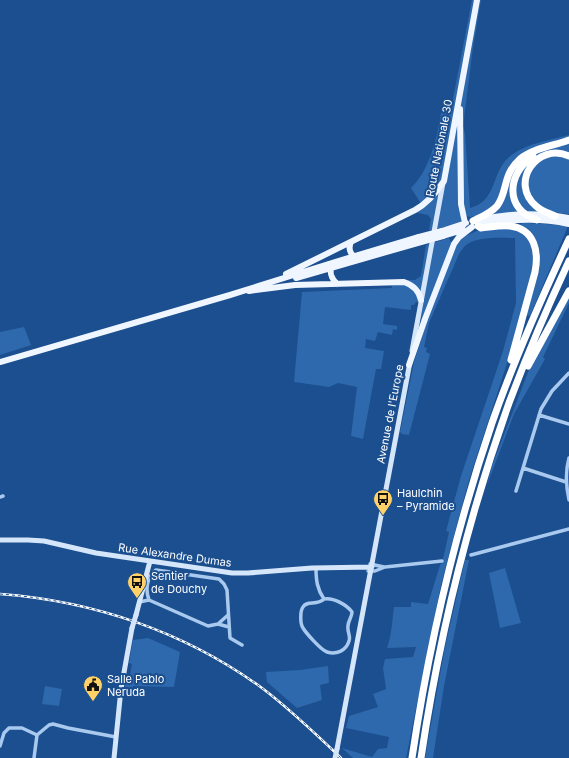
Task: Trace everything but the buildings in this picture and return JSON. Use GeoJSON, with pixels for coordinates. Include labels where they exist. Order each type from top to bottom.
{"type":"FeatureCollection","features":[{"type":"Feature","properties":{"kind":"highway"},"geometry":{"type":"LineString","coordinates":[[492,423],[498,399],[516,345],[535,272],[537,254],[532,239],[521,229],[509,226],[482,228],[474,225],[498,204],[508,175],[520,160],[532,152],[569,140]]}},
{"type":"Feature","properties":{"kind":"highway"},"geometry":{"type":"LineString","coordinates":[[537,220],[526,215],[517,206],[514,199],[513,186],[515,176],[523,164],[533,156],[560,143]]}},
{"type":"Feature","properties":{"kind":"highway"},"geometry":{"type":"LineString","coordinates":[[555,216],[540,209],[533,203],[526,191],[526,178],[531,166],[541,157],[552,153],[561,153],[569,156]]}},
{"type":"Feature","properties":{"kind":"highway"},"geometry":{"type":"LineString","coordinates":[[559,260],[569,232]]}},
{"type":"Feature","properties":{"kind":"highway"},"geometry":{"type":"LineString","coordinates":[[412,758],[428,662],[446,580],[470,491],[492,423],[525,337],[569,239]]}},
{"type":"Feature","properties":{"kind":"highway"},"geometry":{"type":"LineString","coordinates":[[421,758],[454,587],[476,506],[501,426],[529,353],[569,261]]}},
{"type":"Feature","properties":{"kind":"highway"},"geometry":{"type":"LineString","coordinates":[[501,426],[534,354],[569,291]]}},
{"type":"Feature","properties":{"kind":"main road","name":"Route Nationale 30"},"geometry":{"type":"LineString","coordinates":[[421,300],[477,0]]}},
{"type":"Feature","properties":{"kind":"main road"},"geometry":{"type":"LineString","coordinates":[[459,231],[465,223],[461,204],[460,94]]}},
{"type":"Feature","properties":{"kind":"main road"},"geometry":{"type":"LineString","coordinates":[[259,285],[285,274],[423,206],[434,195],[444,180]]}},
{"type":"Feature","properties":{"kind":"main road"},"geometry":{"type":"LineString","coordinates":[[246,292],[331,269],[446,231],[452,233],[459,231],[495,217],[526,215],[555,216],[566,220]]}},
{"type":"Feature","properties":{"kind":"main road"},"geometry":{"type":"LineString","coordinates":[[443,233],[465,223],[474,225],[537,220],[566,220]]}},
{"type":"Feature","properties":{"kind":"main road"},"geometry":{"type":"LineString","coordinates":[[409,364],[454,244],[459,237],[474,225]]}},
{"type":"Feature","properties":{"kind":"main road"},"geometry":{"type":"LineString","coordinates":[[452,233],[454,244]]}},
{"type":"Feature","properties":{"kind":"main road"},"geometry":{"type":"LineString","coordinates":[[0,362],[230,295],[354,256],[420,240]]}},
{"type":"Feature","properties":{"kind":"main road"},"geometry":{"type":"LineString","coordinates":[[351,242],[350,250],[354,256],[359,259],[366,258]]}},
{"type":"Feature","properties":{"kind":"main road"},"geometry":{"type":"LineString","coordinates":[[335,262],[331,269],[331,277],[337,284]]}},
{"type":"Feature","properties":{"kind":"main road"},"geometry":{"type":"LineString","coordinates":[[230,295],[286,286],[407,283],[416,289],[421,300]]}},
{"type":"Feature","properties":{"kind":"main road","name":"Avenue de l'Europe"},"geometry":{"type":"LineString","coordinates":[[335,758],[360,614],[378,531],[421,300]]}},
{"type":"Feature","properties":{"kind":"main road","name":"Rue Alexandre Dumas"},"geometry":{"type":"LineString","coordinates":[[0,540],[38,540],[96,553],[222,572],[245,574],[316,568],[370,567]]}},
{"type":"Feature","properties":{"kind":"main road"},"geometry":{"type":"LineString","coordinates":[[114,758],[122,690],[132,628],[150,561]]}},
{"type":"Feature","properties":{"kind":"street"},"geometry":{"type":"LineString","coordinates":[[516,491],[539,416],[550,393],[569,373]]}},
{"type":"Feature","properties":{"kind":"street"},"geometry":{"type":"LineString","coordinates":[[539,416],[569,424]]}},
{"type":"Feature","properties":{"kind":"street"},"geometry":{"type":"LineString","coordinates":[[569,458],[566,482],[569,500]]}},
{"type":"Feature","properties":{"kind":"street"},"geometry":{"type":"LineString","coordinates":[[523,468],[566,482]]}},
{"type":"Feature","properties":{"kind":"street"},"geometry":{"type":"LineString","coordinates":[[471,555],[569,529]]}},
{"type":"Feature","properties":{"kind":"street"},"geometry":{"type":"LineString","coordinates":[[370,567],[385,567],[442,561]]}},
{"type":"Feature","properties":{"kind":"street"},"geometry":{"type":"LineString","coordinates":[[370,567],[375,572],[385,567]]}},
{"type":"Feature","properties":{"kind":"street"},"geometry":{"type":"LineString","coordinates":[[316,568],[316,581],[319,591],[324,599]]}},
{"type":"Feature","properties":{"kind":"street"},"geometry":{"type":"LineString","coordinates":[[149,600],[146,591],[153,573],[158,570],[215,578],[221,581],[227,590],[231,639],[242,645]]}},
{"type":"Feature","properties":{"kind":"street"},"geometry":{"type":"LineString","coordinates":[[221,581],[222,572]]}},
{"type":"Feature","properties":{"kind":"street"},"geometry":{"type":"LineString","coordinates":[[330,598],[344,605],[352,612],[348,626],[349,640],[346,647],[342,651],[324,651],[302,625],[302,610],[304,605],[308,603],[319,603],[324,599],[330,598]]}},
{"type":"Feature","properties":{"kind":"street"},"geometry":{"type":"LineString","coordinates":[[139,602],[149,600],[210,626],[218,624],[226,618],[228,613]]}},
{"type":"Feature","properties":{"kind":"street"},"geometry":{"type":"LineString","coordinates":[[218,624],[229,627]]}},
{"type":"Feature","properties":{"kind":"street"},"geometry":{"type":"LineString","coordinates":[[34,758],[37,735],[49,725],[53,724],[116,737]]}},
{"type":"Feature","properties":{"kind":"street"},"geometry":{"type":"LineString","coordinates":[[0,746],[4,733],[10,728],[22,728],[37,735]]}},
{"type":"Feature","properties":{"kind":"shaded area"},"geometry":{"type":"Polygon","coordinates":[[[472,0],[481,0],[473,47],[463,126],[465,134],[470,208],[479,204],[485,199],[503,164],[508,158],[529,146],[569,135],[569,214],[551,212],[469,217],[466,215],[461,216],[461,221],[455,225],[429,230],[431,219],[428,215],[418,213],[418,205],[420,202],[411,188],[418,180],[429,161],[436,140],[442,108],[451,109],[472,0]]]}},
{"type":"Feature","properties":{"kind":"shaded area"},"geometry":{"type":"Polygon","coordinates":[[[523,223],[568,226],[530,316],[522,314],[469,480],[441,585],[406,758],[353,758],[342,748],[372,757],[378,749],[387,748],[389,737],[346,728],[349,716],[378,707],[373,694],[386,689],[383,668],[385,659],[413,657],[416,647],[387,648],[391,633],[394,607],[411,607],[411,602],[428,604],[440,565],[442,563],[449,532],[446,531],[461,476],[503,351],[516,303],[515,238],[489,238],[475,241],[465,246],[459,254],[429,323],[424,347],[427,348],[426,352],[430,354],[409,435],[402,434],[400,432],[414,362],[427,322],[421,320],[423,303],[416,302],[414,305],[411,305],[411,310],[385,307],[383,324],[397,326],[397,330],[393,329],[392,335],[378,332],[375,341],[366,339],[365,348],[384,351],[381,369],[376,369],[363,439],[351,436],[357,387],[338,383],[329,387],[294,382],[302,292],[392,288],[391,280],[415,280],[421,276],[426,245],[449,238],[451,242],[457,245],[463,237],[479,230],[519,225],[523,223]]]}},
{"type":"Feature","properties":{"kind":"shaded area"},"geometry":{"type":"Polygon","coordinates":[[[569,296],[569,303],[543,357],[545,359],[514,414],[487,485],[492,466],[530,367],[569,296]]]}},
{"type":"Feature","properties":{"kind":"shaded area"},"geometry":{"type":"Polygon","coordinates":[[[24,327],[31,345],[0,355],[0,332],[24,327]]]}},
{"type":"Feature","properties":{"kind":"shaded area"},"geometry":{"type":"Polygon","coordinates":[[[465,560],[469,560],[444,686],[433,758],[425,758],[445,647],[465,560]]]}},
{"type":"Feature","properties":{"kind":"shaded area"},"geometry":{"type":"Polygon","coordinates":[[[505,568],[521,623],[500,628],[489,573],[505,568]]]}},
{"type":"Feature","properties":{"kind":"shaded area"},"geometry":{"type":"Polygon","coordinates":[[[148,638],[180,652],[174,687],[133,686],[133,689],[125,688],[126,681],[129,681],[132,664],[129,663],[133,640],[148,638]]]}},
{"type":"Feature","properties":{"kind":"shaded area"},"geometry":{"type":"Polygon","coordinates":[[[328,666],[329,683],[320,685],[322,700],[297,708],[267,682],[266,672],[300,670],[328,666]]]}},
{"type":"Feature","properties":{"kind":"shaded area"},"geometry":{"type":"Polygon","coordinates":[[[45,686],[62,689],[59,706],[42,704],[45,686]]]}},
{"type":"Feature","properties":{"kind":"railway"},"geometry":{"type":"LineString","coordinates":[[0,594],[70,604],[104,612],[170,635],[232,668],[262,688],[293,713],[341,758]]}},
{"type":"Feature","properties":{"kind":"place","name":"Haulchin – Pyramide"},"geometry":{"type":"Point","coordinates":[383,516]}},
{"type":"Feature","properties":{"kind":"place","name":"Sentier de Douchy"},"geometry":{"type":"Point","coordinates":[137,599]}},
{"type":"Feature","properties":{"kind":"place","name":"Salle Pablo Neruda"},"geometry":{"type":"Point","coordinates":[93,702]}}]}
